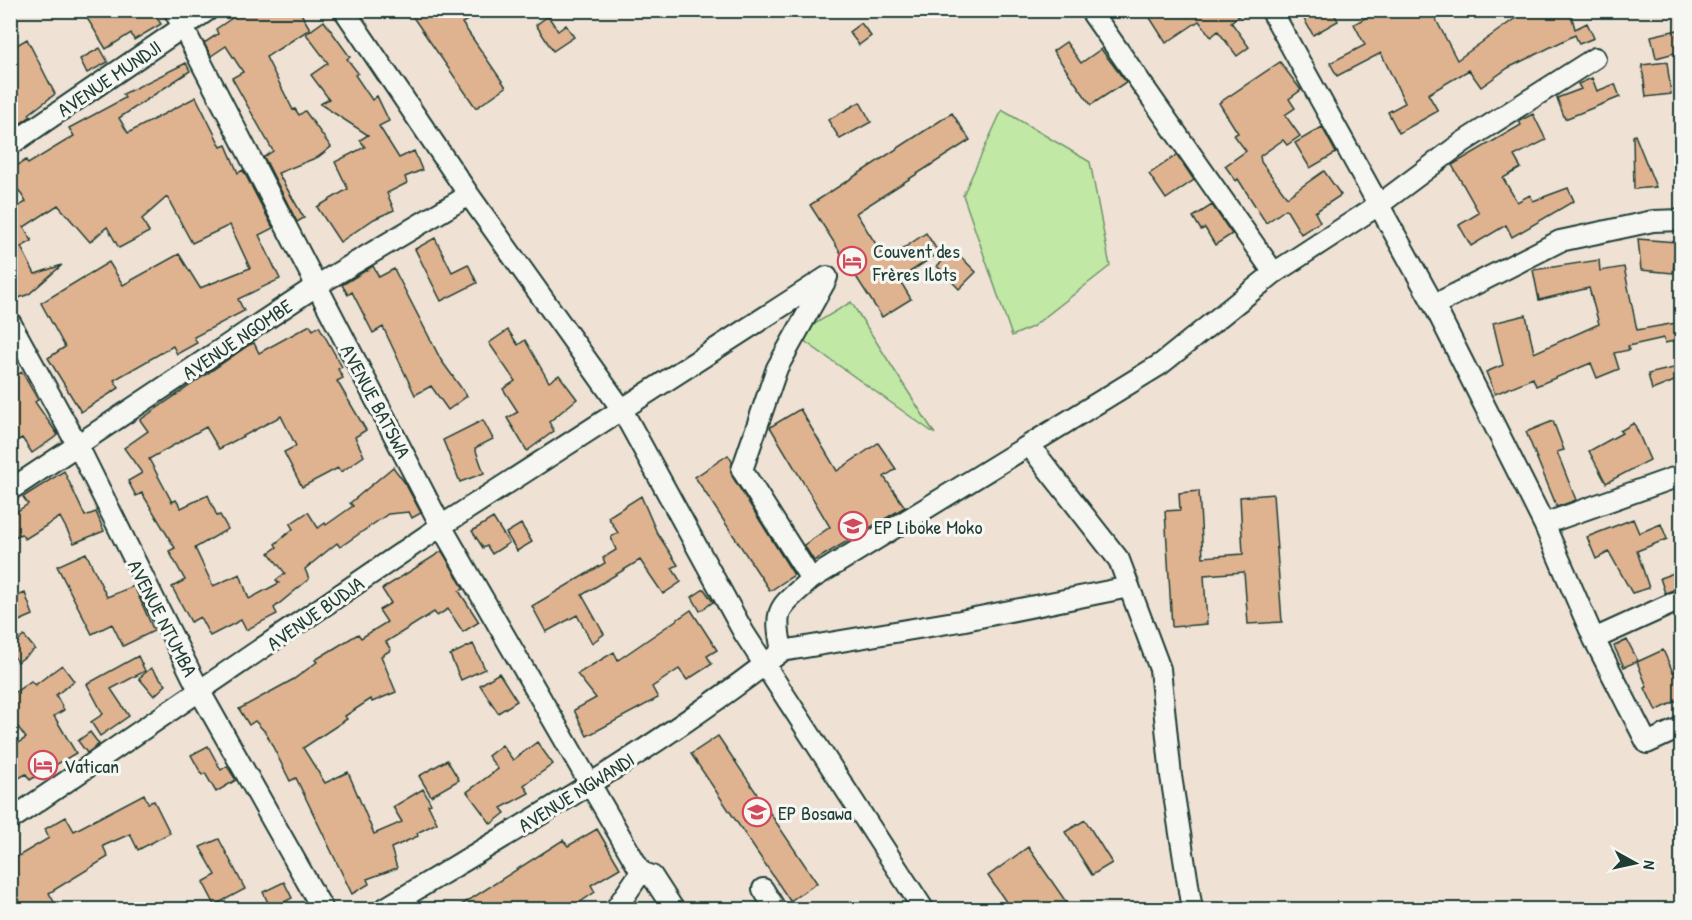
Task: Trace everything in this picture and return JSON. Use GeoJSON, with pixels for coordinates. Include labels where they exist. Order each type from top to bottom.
{"type":"FeatureCollection","features":[{"type":"Feature","properties":{"kind":"street","name":"AVENUE MUNDJI"},"geometry":{"type":"LineString","coordinates":[[10,145],[179,19],[208,10]]}},
{"type":"Feature","properties":{"kind":"street"},"geometry":{"type":"LineString","coordinates":[[344,10],[469,195],[621,408],[764,666],[924,909]]}},
{"type":"Feature","properties":{"kind":"street"},"geometry":{"type":"LineString","coordinates":[[1090,10],[1275,273]]}},
{"type":"Feature","properties":{"kind":"street"},"geometry":{"type":"LineString","coordinates":[[1271,10],[1434,305],[1544,524],[1594,639],[1647,743],[1682,727]]}},
{"type":"Feature","properties":{"kind":"street","name":"AVENUE BATSWA"},"geometry":{"type":"LineString","coordinates":[[179,19],[441,526],[641,872],[652,876],[674,909]]}},
{"type":"Feature","properties":{"kind":"street"},"geometry":{"type":"LineString","coordinates":[[1129,587],[960,621],[782,651],[776,622],[782,607],[810,579],[1161,364],[1275,273],[1380,204],[1463,141],[1595,57]]}},
{"type":"Feature","properties":{"kind":"street","name":"AVENUE NGOMBE"},"geometry":{"type":"LineString","coordinates":[[10,490],[316,286],[469,195]]}},
{"type":"Feature","properties":{"kind":"street"},"geometry":{"type":"LineString","coordinates":[[1434,305],[1542,248],[1560,241],[1653,221],[1682,220]]}},
{"type":"Feature","properties":{"kind":"street","name":"AVENUE BUDJA"},"geometry":{"type":"LineString","coordinates":[[10,820],[201,692],[441,526],[827,277],[777,368],[742,470],[810,579]]}},
{"type":"Feature","properties":{"kind":"street","name":"AVENUE NTUMBA"},"geometry":{"type":"LineString","coordinates":[[10,322],[78,446],[201,692],[323,909]]}},
{"type":"Feature","properties":{"kind":"street"},"geometry":{"type":"LineString","coordinates":[[1029,445],[1119,560],[1160,669],[1171,776],[1192,909]]}},
{"type":"Feature","properties":{"kind":"street"},"geometry":{"type":"LineString","coordinates":[[1544,524],[1682,475]]}},
{"type":"Feature","properties":{"kind":"street"},"geometry":{"type":"LineString","coordinates":[[1594,639],[1682,599]]}},
{"type":"Feature","properties":{"kind":"street","name":"AVENUE NGWANDI"},"geometry":{"type":"LineString","coordinates":[[382,909],[589,785],[712,705],[782,651]]}},
{"type":"Feature","properties":{"kind":"street"},"geometry":{"type":"LineString","coordinates":[[615,909],[641,872]]}},
{"type":"Feature","properties":{"kind":"street"},"geometry":{"type":"LineString","coordinates":[[763,889],[776,909]]}},
{"type":"Feature","properties":{"kind":"green space"},"geometry":{"type":"Polygon","coordinates":[[[1002,110],[1090,162],[1110,266],[1032,327],[1012,336],[963,195],[1002,110]]]}},
{"type":"Feature","properties":{"kind":"green space"},"geometry":{"type":"Polygon","coordinates":[[[851,302],[935,434],[796,335],[851,302]]]}},
{"type":"Feature","properties":{"kind":"building"},"geometry":{"type":"Polygon","coordinates":[[[82,10],[152,10],[161,24],[134,40],[131,33],[106,49],[82,10]]]}},
{"type":"Feature","properties":{"kind":"building"},"geometry":{"type":"Polygon","coordinates":[[[244,10],[299,10],[310,29],[266,57],[293,110],[295,109],[299,115],[305,111],[331,147],[318,157],[278,173],[304,218],[297,222],[264,157],[273,151],[232,78],[243,72],[226,46],[211,56],[204,43],[218,34],[216,29],[244,10]]]}},
{"type":"Feature","properties":{"kind":"building"},"geometry":{"type":"Polygon","coordinates":[[[408,10],[486,10],[462,23],[506,87],[476,108],[408,10]]]}},
{"type":"Feature","properties":{"kind":"building"},"geometry":{"type":"Polygon","coordinates":[[[1145,10],[1246,10],[1231,22],[1249,47],[1237,56],[1218,31],[1211,37],[1199,21],[1166,43],[1145,10]]]}},
{"type":"Feature","properties":{"kind":"building"},"geometry":{"type":"Polygon","coordinates":[[[1299,10],[1332,10],[1338,21],[1313,35],[1299,10]]]}},
{"type":"Feature","properties":{"kind":"building"},"geometry":{"type":"Polygon","coordinates":[[[1380,10],[1431,10],[1457,60],[1527,10],[1570,10],[1575,29],[1587,23],[1594,38],[1579,44],[1575,35],[1508,68],[1481,87],[1469,70],[1428,94],[1438,111],[1399,133],[1388,112],[1405,103],[1381,53],[1337,76],[1330,63],[1365,45],[1354,24],[1380,10]]]}},
{"type":"Feature","properties":{"kind":"building"},"geometry":{"type":"Polygon","coordinates":[[[548,16],[558,31],[566,25],[574,37],[553,51],[536,25],[548,16]]]}},
{"type":"Feature","properties":{"kind":"building"},"geometry":{"type":"Polygon","coordinates":[[[324,21],[350,57],[347,59],[358,73],[355,75],[372,100],[377,96],[389,121],[379,126],[399,158],[414,151],[422,170],[405,177],[407,183],[387,193],[394,210],[374,219],[340,242],[317,207],[348,189],[335,162],[365,147],[360,140],[368,135],[320,104],[329,99],[311,75],[328,63],[306,34],[324,21]]]}},
{"type":"Feature","properties":{"kind":"building"},"geometry":{"type":"Polygon","coordinates":[[[861,23],[871,36],[859,45],[849,32],[861,23]]]}},
{"type":"Feature","properties":{"kind":"building"},"geometry":{"type":"Polygon","coordinates":[[[1682,29],[1682,51],[1656,58],[1651,36],[1682,29]]]}},
{"type":"Feature","properties":{"kind":"building"},"geometry":{"type":"Polygon","coordinates":[[[27,39],[55,94],[29,114],[31,116],[18,125],[17,122],[10,126],[10,49],[27,39]]]}},
{"type":"Feature","properties":{"kind":"building"},"geometry":{"type":"Polygon","coordinates":[[[1066,42],[1081,63],[1101,49],[1126,82],[1091,105],[1053,51],[1066,42]]]}},
{"type":"Feature","properties":{"kind":"building"},"geometry":{"type":"Polygon","coordinates":[[[100,48],[108,62],[87,73],[80,59],[100,48]]]}},
{"type":"Feature","properties":{"kind":"building"},"geometry":{"type":"Polygon","coordinates":[[[1280,62],[1301,90],[1289,99],[1295,108],[1285,115],[1300,136],[1287,145],[1283,140],[1260,156],[1261,162],[1287,197],[1324,171],[1341,195],[1315,212],[1320,222],[1301,234],[1286,209],[1266,223],[1238,179],[1236,181],[1225,166],[1246,151],[1234,135],[1238,133],[1219,103],[1280,62]]]}},
{"type":"Feature","properties":{"kind":"building"},"geometry":{"type":"Polygon","coordinates":[[[1667,62],[1671,94],[1646,97],[1642,65],[1667,62]]]}},
{"type":"Feature","properties":{"kind":"building"},"geometry":{"type":"Polygon","coordinates":[[[186,63],[190,71],[119,118],[128,133],[196,97],[221,147],[226,145],[238,173],[243,170],[273,228],[259,235],[280,279],[238,299],[244,311],[194,337],[197,343],[177,354],[173,346],[114,380],[119,388],[81,412],[48,358],[65,347],[41,303],[109,262],[123,285],[179,254],[200,288],[250,268],[230,225],[192,243],[167,197],[142,219],[149,232],[119,248],[107,227],[90,242],[58,205],[24,227],[32,241],[21,247],[35,274],[62,265],[29,294],[19,298],[13,281],[19,279],[10,263],[10,202],[14,209],[26,202],[10,176],[10,170],[26,160],[28,164],[74,136],[69,128],[125,98],[123,94],[186,63]]]}},
{"type":"Feature","properties":{"kind":"building"},"geometry":{"type":"Polygon","coordinates":[[[1592,78],[1597,91],[1615,84],[1620,97],[1565,119],[1557,98],[1581,89],[1578,84],[1592,78]]]}},
{"type":"Feature","properties":{"kind":"building"},"geometry":{"type":"Polygon","coordinates":[[[860,102],[871,122],[840,139],[828,120],[860,102]]]}},
{"type":"Feature","properties":{"kind":"building"},"geometry":{"type":"Polygon","coordinates":[[[952,113],[970,140],[856,213],[886,260],[926,233],[939,253],[899,279],[911,299],[882,317],[810,205],[952,113]]]}},
{"type":"Feature","properties":{"kind":"building"},"geometry":{"type":"Polygon","coordinates":[[[1533,114],[1546,140],[1514,156],[1521,168],[1503,178],[1517,202],[1530,195],[1533,201],[1568,188],[1574,201],[1512,237],[1506,225],[1471,246],[1459,225],[1479,213],[1452,165],[1521,125],[1519,121],[1533,114]]]}},
{"type":"Feature","properties":{"kind":"building"},"geometry":{"type":"Polygon","coordinates":[[[1322,127],[1336,153],[1310,168],[1295,143],[1322,127]]]}},
{"type":"Feature","properties":{"kind":"building"},"geometry":{"type":"Polygon","coordinates":[[[1635,135],[1656,187],[1634,189],[1633,136],[1635,135]]]}},
{"type":"Feature","properties":{"kind":"building"},"geometry":{"type":"Polygon","coordinates":[[[1177,155],[1194,180],[1166,199],[1149,174],[1177,155]]]}},
{"type":"Feature","properties":{"kind":"building"},"geometry":{"type":"Polygon","coordinates":[[[1212,205],[1232,234],[1215,245],[1205,228],[1201,230],[1193,217],[1212,205]]]}},
{"type":"Feature","properties":{"kind":"building"},"geometry":{"type":"Polygon","coordinates":[[[435,238],[452,272],[468,264],[477,283],[441,301],[415,249],[435,238]]]}},
{"type":"Feature","properties":{"kind":"building"},"geometry":{"type":"Polygon","coordinates":[[[1638,239],[1676,242],[1673,273],[1641,270],[1638,239]]]}},
{"type":"Feature","properties":{"kind":"building"},"geometry":{"type":"Polygon","coordinates":[[[954,250],[976,272],[959,289],[937,266],[954,250]]]}},
{"type":"Feature","properties":{"kind":"building"},"geometry":{"type":"Polygon","coordinates":[[[1599,260],[1600,271],[1624,267],[1637,330],[1682,322],[1682,339],[1665,343],[1664,338],[1628,346],[1629,350],[1614,353],[1619,369],[1597,378],[1591,363],[1536,386],[1533,378],[1495,394],[1486,372],[1503,365],[1493,323],[1526,315],[1534,353],[1599,324],[1589,288],[1539,300],[1533,270],[1599,260]]]}},
{"type":"Feature","properties":{"kind":"building"},"geometry":{"type":"Polygon","coordinates":[[[373,266],[379,277],[394,269],[441,360],[467,396],[448,410],[431,386],[415,395],[383,327],[373,333],[352,292],[348,295],[342,285],[373,266]]]}},
{"type":"Feature","properties":{"kind":"building"},"geometry":{"type":"Polygon","coordinates":[[[310,325],[313,330],[319,326],[342,367],[338,369],[343,378],[337,381],[366,430],[355,437],[364,456],[341,472],[338,468],[302,487],[284,452],[296,446],[281,416],[219,449],[206,427],[149,459],[172,502],[176,500],[181,508],[208,495],[217,516],[220,515],[228,529],[195,548],[213,586],[240,574],[249,599],[279,583],[276,580],[285,573],[269,553],[277,547],[275,544],[293,529],[290,524],[308,512],[318,528],[325,523],[326,525],[353,506],[350,503],[393,467],[405,483],[421,513],[412,518],[409,512],[388,514],[340,547],[337,543],[305,569],[309,579],[274,608],[277,614],[246,630],[241,620],[210,636],[200,617],[191,622],[172,587],[185,580],[169,551],[175,548],[142,493],[136,496],[128,481],[142,473],[124,448],[148,431],[140,420],[249,345],[254,343],[259,353],[310,325]]]}},
{"type":"Feature","properties":{"kind":"building"},"geometry":{"type":"Polygon","coordinates":[[[508,330],[518,345],[525,340],[549,382],[559,375],[577,399],[549,422],[554,431],[527,451],[507,418],[518,412],[503,389],[515,381],[489,343],[508,330]]]}},
{"type":"Feature","properties":{"kind":"building"},"geometry":{"type":"Polygon","coordinates":[[[1682,366],[1682,378],[1652,390],[1648,374],[1682,366]]]}},
{"type":"Feature","properties":{"kind":"building"},"geometry":{"type":"Polygon","coordinates":[[[22,372],[38,400],[35,402],[58,435],[32,453],[22,438],[10,444],[10,379],[22,372]]]}},
{"type":"Feature","properties":{"kind":"building"},"geometry":{"type":"Polygon","coordinates":[[[800,409],[837,471],[878,443],[896,469],[884,477],[905,507],[814,561],[804,545],[830,527],[770,427],[800,409]]]}},
{"type":"Feature","properties":{"kind":"building"},"geometry":{"type":"Polygon","coordinates":[[[483,420],[493,439],[475,448],[484,473],[460,482],[443,440],[483,420]]]}},
{"type":"Feature","properties":{"kind":"building"},"geometry":{"type":"Polygon","coordinates":[[[1553,421],[1564,450],[1557,452],[1576,500],[1557,507],[1526,432],[1553,421]]]}},
{"type":"Feature","properties":{"kind":"building"},"geometry":{"type":"Polygon","coordinates":[[[1634,423],[1650,460],[1606,483],[1589,451],[1622,433],[1620,431],[1634,423]]]}},
{"type":"Feature","properties":{"kind":"building"},"geometry":{"type":"Polygon","coordinates":[[[728,455],[732,461],[732,476],[794,575],[770,591],[695,477],[728,455]]]}},
{"type":"Feature","properties":{"kind":"building"},"geometry":{"type":"Polygon","coordinates":[[[64,471],[85,516],[96,512],[104,531],[74,543],[60,517],[25,539],[21,534],[10,539],[10,516],[28,504],[23,497],[64,471]]]}},
{"type":"Feature","properties":{"kind":"building"},"geometry":{"type":"Polygon","coordinates":[[[1199,491],[1203,557],[1243,554],[1240,497],[1273,494],[1282,622],[1248,624],[1244,572],[1204,575],[1207,624],[1172,627],[1165,511],[1180,510],[1179,493],[1199,491]]]}},
{"type":"Feature","properties":{"kind":"building"},"geometry":{"type":"Polygon","coordinates":[[[641,496],[657,533],[678,565],[672,568],[681,582],[663,594],[640,560],[582,595],[604,634],[592,643],[577,615],[546,632],[532,606],[605,563],[603,558],[616,550],[611,537],[618,533],[608,517],[641,496]]]}},
{"type":"Feature","properties":{"kind":"building"},"geometry":{"type":"Polygon","coordinates":[[[493,518],[509,543],[492,554],[487,546],[483,548],[472,531],[493,518]]]}},
{"type":"Feature","properties":{"kind":"building"},"geometry":{"type":"Polygon","coordinates":[[[1633,519],[1639,533],[1661,524],[1667,539],[1637,551],[1649,588],[1632,593],[1609,552],[1596,559],[1587,537],[1633,519]]]}},
{"type":"Feature","properties":{"kind":"building"},"geometry":{"type":"Polygon","coordinates":[[[521,524],[532,542],[517,551],[506,533],[521,524]]]}},
{"type":"Feature","properties":{"kind":"building"},"geometry":{"type":"Polygon","coordinates":[[[442,551],[464,589],[459,591],[479,622],[463,632],[448,609],[437,616],[434,612],[386,642],[391,650],[381,656],[396,692],[372,702],[371,699],[345,716],[347,719],[303,748],[325,783],[348,772],[374,834],[402,822],[393,807],[423,789],[431,804],[428,805],[437,823],[417,833],[418,836],[391,848],[397,868],[367,879],[369,884],[352,894],[296,778],[290,781],[266,733],[255,721],[249,725],[239,709],[294,679],[317,662],[315,660],[358,634],[361,638],[387,622],[379,610],[391,603],[382,589],[442,551]]]}},
{"type":"Feature","properties":{"kind":"building"},"geometry":{"type":"Polygon","coordinates":[[[86,553],[107,597],[134,586],[154,631],[123,646],[112,624],[92,634],[57,566],[86,553]]]}},
{"type":"Feature","properties":{"kind":"building"},"geometry":{"type":"Polygon","coordinates":[[[1682,570],[1682,587],[1665,593],[1660,578],[1682,570]]]}},
{"type":"Feature","properties":{"kind":"building"},"geometry":{"type":"Polygon","coordinates":[[[704,589],[713,602],[700,611],[692,597],[704,589]]]}},
{"type":"Feature","properties":{"kind":"building"},"geometry":{"type":"Polygon","coordinates":[[[25,593],[33,615],[17,622],[10,599],[25,593]]]}},
{"type":"Feature","properties":{"kind":"building"},"geometry":{"type":"Polygon","coordinates":[[[691,610],[717,650],[707,656],[712,664],[687,680],[679,669],[652,687],[658,698],[587,736],[574,710],[596,698],[577,674],[614,652],[618,660],[691,610]]]}},
{"type":"Feature","properties":{"kind":"building"},"geometry":{"type":"Polygon","coordinates":[[[24,636],[35,649],[18,662],[10,652],[10,647],[24,636]]]}},
{"type":"Feature","properties":{"kind":"building"},"geometry":{"type":"Polygon","coordinates":[[[1627,640],[1638,661],[1624,667],[1614,646],[1627,640]]]}},
{"type":"Feature","properties":{"kind":"building"},"geometry":{"type":"Polygon","coordinates":[[[473,644],[485,669],[461,680],[450,655],[473,644]]]}},
{"type":"Feature","properties":{"kind":"building"},"geometry":{"type":"Polygon","coordinates":[[[1663,650],[1673,672],[1682,668],[1682,698],[1656,711],[1645,688],[1647,687],[1637,662],[1663,650]]]}},
{"type":"Feature","properties":{"kind":"building"},"geometry":{"type":"Polygon","coordinates":[[[138,656],[145,671],[111,689],[129,716],[100,736],[91,722],[103,714],[87,684],[138,656]]]}},
{"type":"Feature","properties":{"kind":"building"},"geometry":{"type":"Polygon","coordinates":[[[62,665],[74,681],[56,695],[64,710],[54,716],[76,753],[30,780],[26,774],[10,783],[10,748],[26,738],[10,716],[10,696],[31,681],[35,685],[62,665]]]}},
{"type":"Feature","properties":{"kind":"building"},"geometry":{"type":"Polygon","coordinates":[[[151,668],[166,685],[154,696],[139,678],[151,668]]]}},
{"type":"Feature","properties":{"kind":"building"},"geometry":{"type":"Polygon","coordinates":[[[499,673],[517,701],[498,713],[480,685],[499,673]]]}},
{"type":"Feature","properties":{"kind":"building"},"geometry":{"type":"Polygon","coordinates":[[[90,732],[99,744],[87,753],[78,741],[90,732]]]}},
{"type":"Feature","properties":{"kind":"building"},"geometry":{"type":"Polygon","coordinates":[[[718,736],[817,883],[790,901],[691,754],[718,736]]]}},
{"type":"Feature","properties":{"kind":"building"},"geometry":{"type":"Polygon","coordinates":[[[537,742],[553,764],[524,785],[529,793],[501,808],[505,813],[491,824],[467,792],[498,769],[488,756],[502,745],[513,760],[537,742]]]}},
{"type":"Feature","properties":{"kind":"building"},"geometry":{"type":"Polygon","coordinates":[[[208,746],[221,770],[227,766],[236,780],[216,792],[205,773],[202,775],[191,755],[208,746]]]}},
{"type":"Feature","properties":{"kind":"building"},"geometry":{"type":"Polygon","coordinates":[[[447,760],[459,780],[431,796],[419,776],[447,760]]]}},
{"type":"Feature","properties":{"kind":"building"},"geometry":{"type":"Polygon","coordinates":[[[144,794],[148,803],[154,801],[170,833],[138,850],[130,834],[103,846],[108,857],[49,893],[58,909],[23,909],[10,889],[10,861],[49,838],[45,829],[66,817],[74,831],[144,794]]]}},
{"type":"Feature","properties":{"kind":"building"},"geometry":{"type":"Polygon","coordinates":[[[1085,820],[1112,863],[1092,875],[1065,832],[1085,820]]]}},
{"type":"Feature","properties":{"kind":"building"},"geometry":{"type":"Polygon","coordinates":[[[597,829],[620,868],[591,885],[595,892],[570,909],[455,909],[563,840],[568,846],[597,829]]]}},
{"type":"Feature","properties":{"kind":"building"},"geometry":{"type":"Polygon","coordinates":[[[219,839],[245,889],[215,905],[203,882],[216,875],[200,847],[219,839]]]}},
{"type":"Feature","properties":{"kind":"building"},"geometry":{"type":"Polygon","coordinates":[[[1028,847],[1071,909],[1011,909],[988,876],[1028,847]]]}},
{"type":"Feature","properties":{"kind":"building"},"geometry":{"type":"Polygon","coordinates":[[[284,882],[292,898],[271,909],[263,892],[284,882]]]}},
{"type":"Feature","properties":{"kind":"place","name":"Couvent des Frères Ilots"},"geometry":{"type":"Point","coordinates":[852,261]}},
{"type":"Feature","properties":{"kind":"place","name":"EP Liboke Moko"},"geometry":{"type":"Point","coordinates":[853,526]}},
{"type":"Feature","properties":{"kind":"place","name":"Vatican"},"geometry":{"type":"Point","coordinates":[43,765]}},
{"type":"Feature","properties":{"kind":"place","name":"EP Bosawa"},"geometry":{"type":"Point","coordinates":[757,812]}}]}
